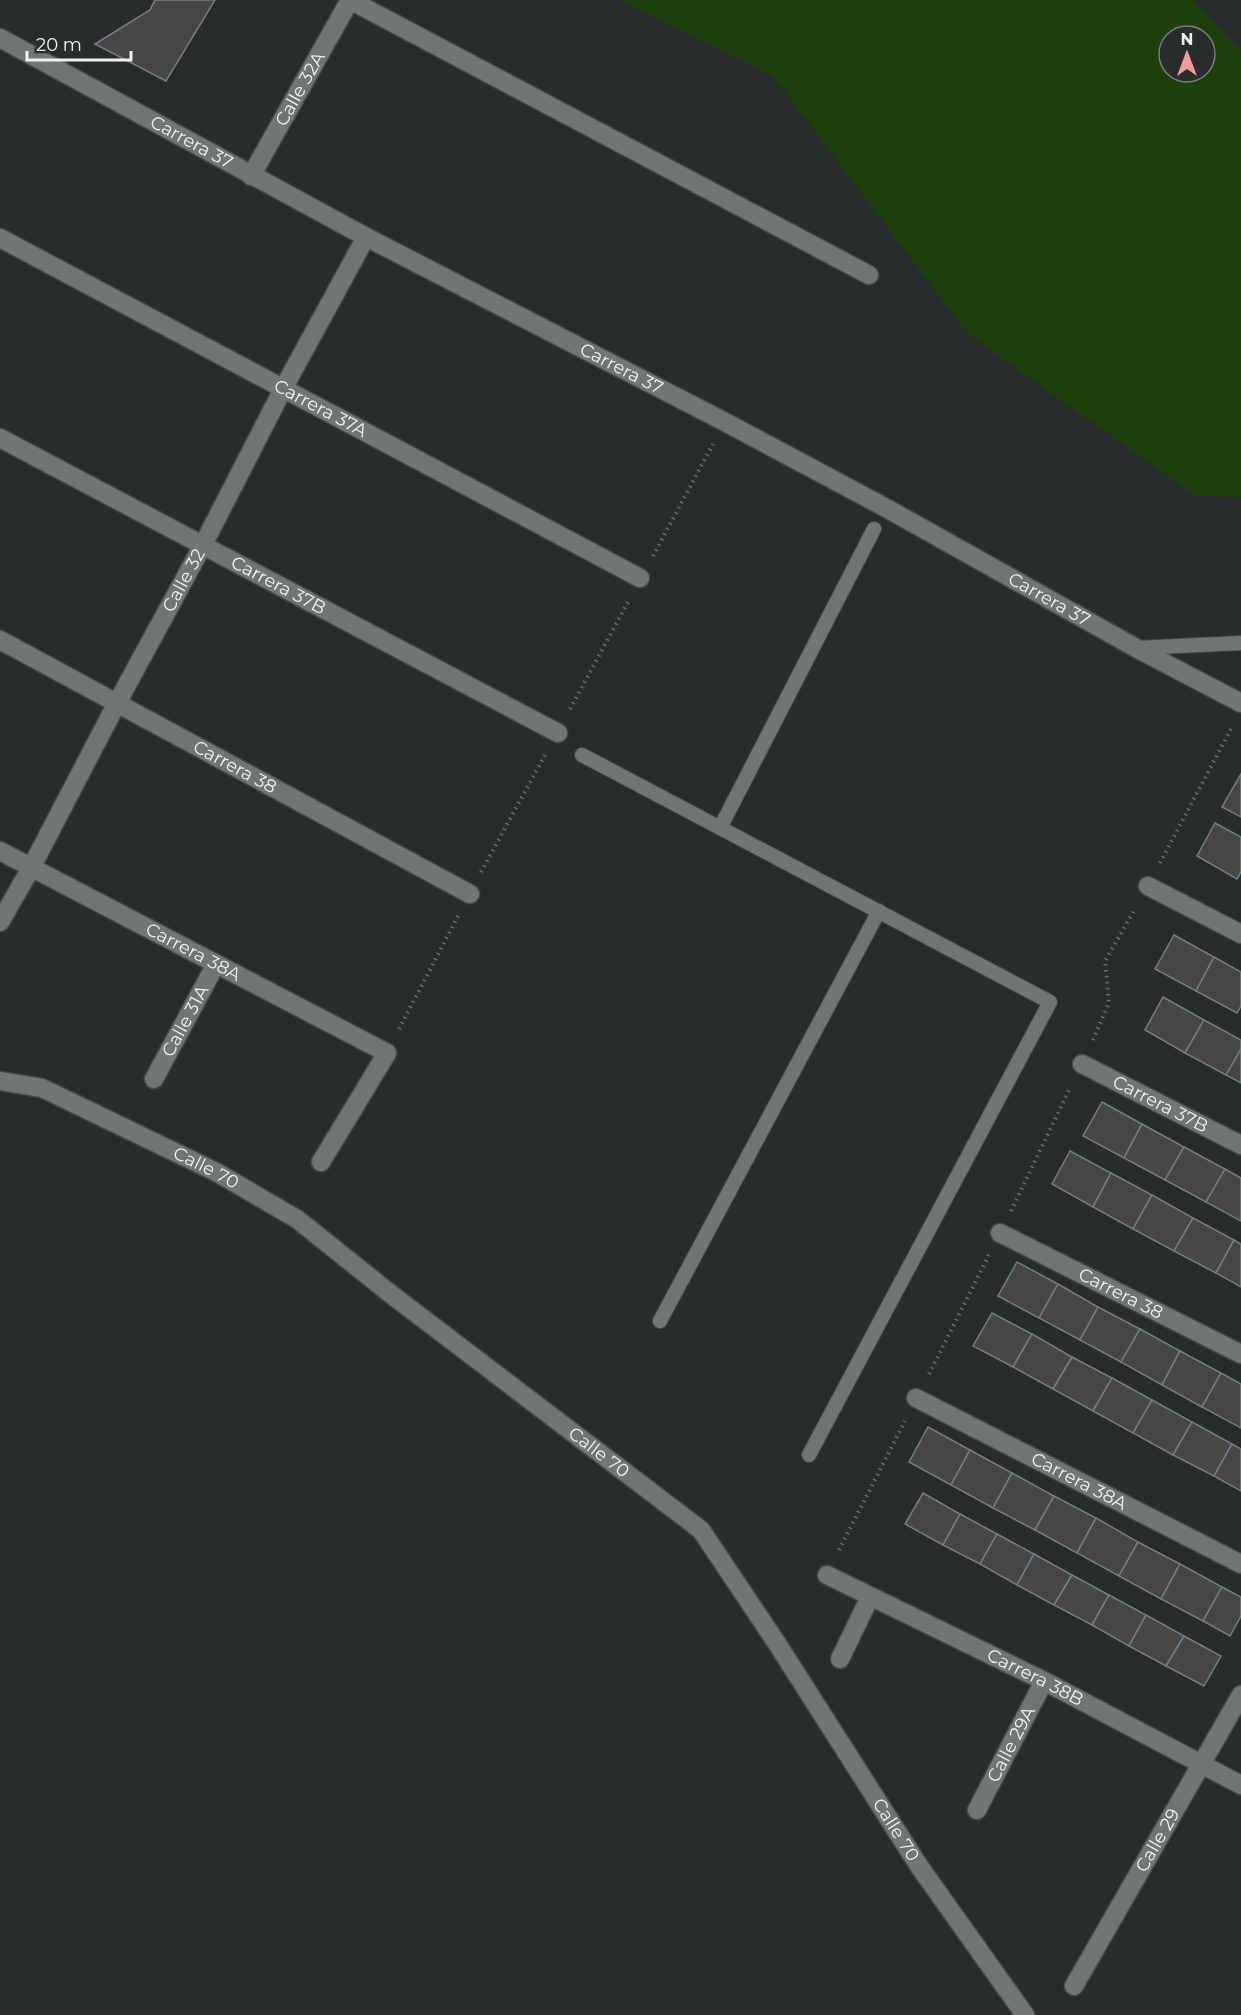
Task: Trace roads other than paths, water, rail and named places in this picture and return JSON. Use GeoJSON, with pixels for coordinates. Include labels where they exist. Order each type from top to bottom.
{"type":"FeatureCollection","features":[{"type":"Feature","properties":{"kind":"street","name":"Calle 32A"},"geometry":{"type":"LineString","coordinates":[[251,176],[350,0]]}},
{"type":"Feature","properties":{"kind":"street"},"geometry":{"type":"LineString","coordinates":[[350,0],[869,275]]}},
{"type":"Feature","properties":{"kind":"street","name":"Carrera 37"},"geometry":{"type":"LineString","coordinates":[[0,38],[366,237],[725,422],[888,509],[1136,648],[1241,702]]}},
{"type":"Feature","properties":{"kind":"street","name":"Calle 32"},"geometry":{"type":"LineString","coordinates":[[0,922],[32,868],[283,389],[366,237]]}},
{"type":"Feature","properties":{"kind":"street","name":"Carrera 37A"},"geometry":{"type":"LineString","coordinates":[[0,238],[640,578]]}},
{"type":"Feature","properties":{"kind":"street","name":"Carrera 37B"},"geometry":{"type":"LineString","coordinates":[[0,438],[558,733]]}},
{"type":"Feature","properties":{"kind":"street","name":"Carrera 38"},"geometry":{"type":"LineString","coordinates":[[0,640],[470,894]]}},
{"type":"Feature","properties":{"kind":"street","name":"Carrera 38A"},"geometry":{"type":"LineString","coordinates":[[0,850],[387,1053],[321,1162]]}},
{"type":"Feature","properties":{"kind":"street"},"geometry":{"type":"LineString","coordinates":[[1148,886],[1241,934]]}},
{"type":"Feature","properties":{"kind":"street","name":"Calle 31A"},"geometry":{"type":"LineString","coordinates":[[154,1079],[216,964]]}},
{"type":"Feature","properties":{"kind":"street","name":"Carrera 37B"},"geometry":{"type":"LineString","coordinates":[[1082,1064],[1241,1144]]}},
{"type":"Feature","properties":{"kind":"street","name":"Calle 70"},"geometry":{"type":"LineString","coordinates":[[0,1081],[42,1088],[216,1172],[297,1219],[401,1302],[702,1530],[919,1866],[1024,2015]]}},
{"type":"Feature","properties":{"kind":"street","name":"Carrera 38"},"geometry":{"type":"LineString","coordinates":[[1000,1233],[1241,1354]]}},
{"type":"Feature","properties":{"kind":"street","name":"Carrera 38A"},"geometry":{"type":"LineString","coordinates":[[916,1398],[1241,1564]]}},
{"type":"Feature","properties":{"kind":"street","name":"Carrera 38B"},"geometry":{"type":"LineString","coordinates":[[826,1575],[1044,1681],[1241,1785]]}},
{"type":"Feature","properties":{"kind":"street"},"geometry":{"type":"LineString","coordinates":[[840,1659],[870,1597]]}},
{"type":"Feature","properties":{"kind":"street","name":"Calle 29A"},"geometry":{"type":"LineString","coordinates":[[977,1810],[1044,1681]]}},
{"type":"Feature","properties":{"kind":"street","name":"Calle 29"},"geometry":{"type":"LineString","coordinates":[[1074,1986],[1241,1695]]}},
{"type":"Feature","properties":{"kind":"lane"},"geometry":{"type":"LineString","coordinates":[[720,828],[874,529]]}},
{"type":"Feature","properties":{"kind":"lane"},"geometry":{"type":"LineString","coordinates":[[1136,648],[1241,643]]}},
{"type":"Feature","properties":{"kind":"lane"},"geometry":{"type":"LineString","coordinates":[[582,755],[1050,1002],[809,1455]]}},
{"type":"Feature","properties":{"kind":"lane"},"geometry":{"type":"LineString","coordinates":[[660,1321],[879,911]]}}]}
